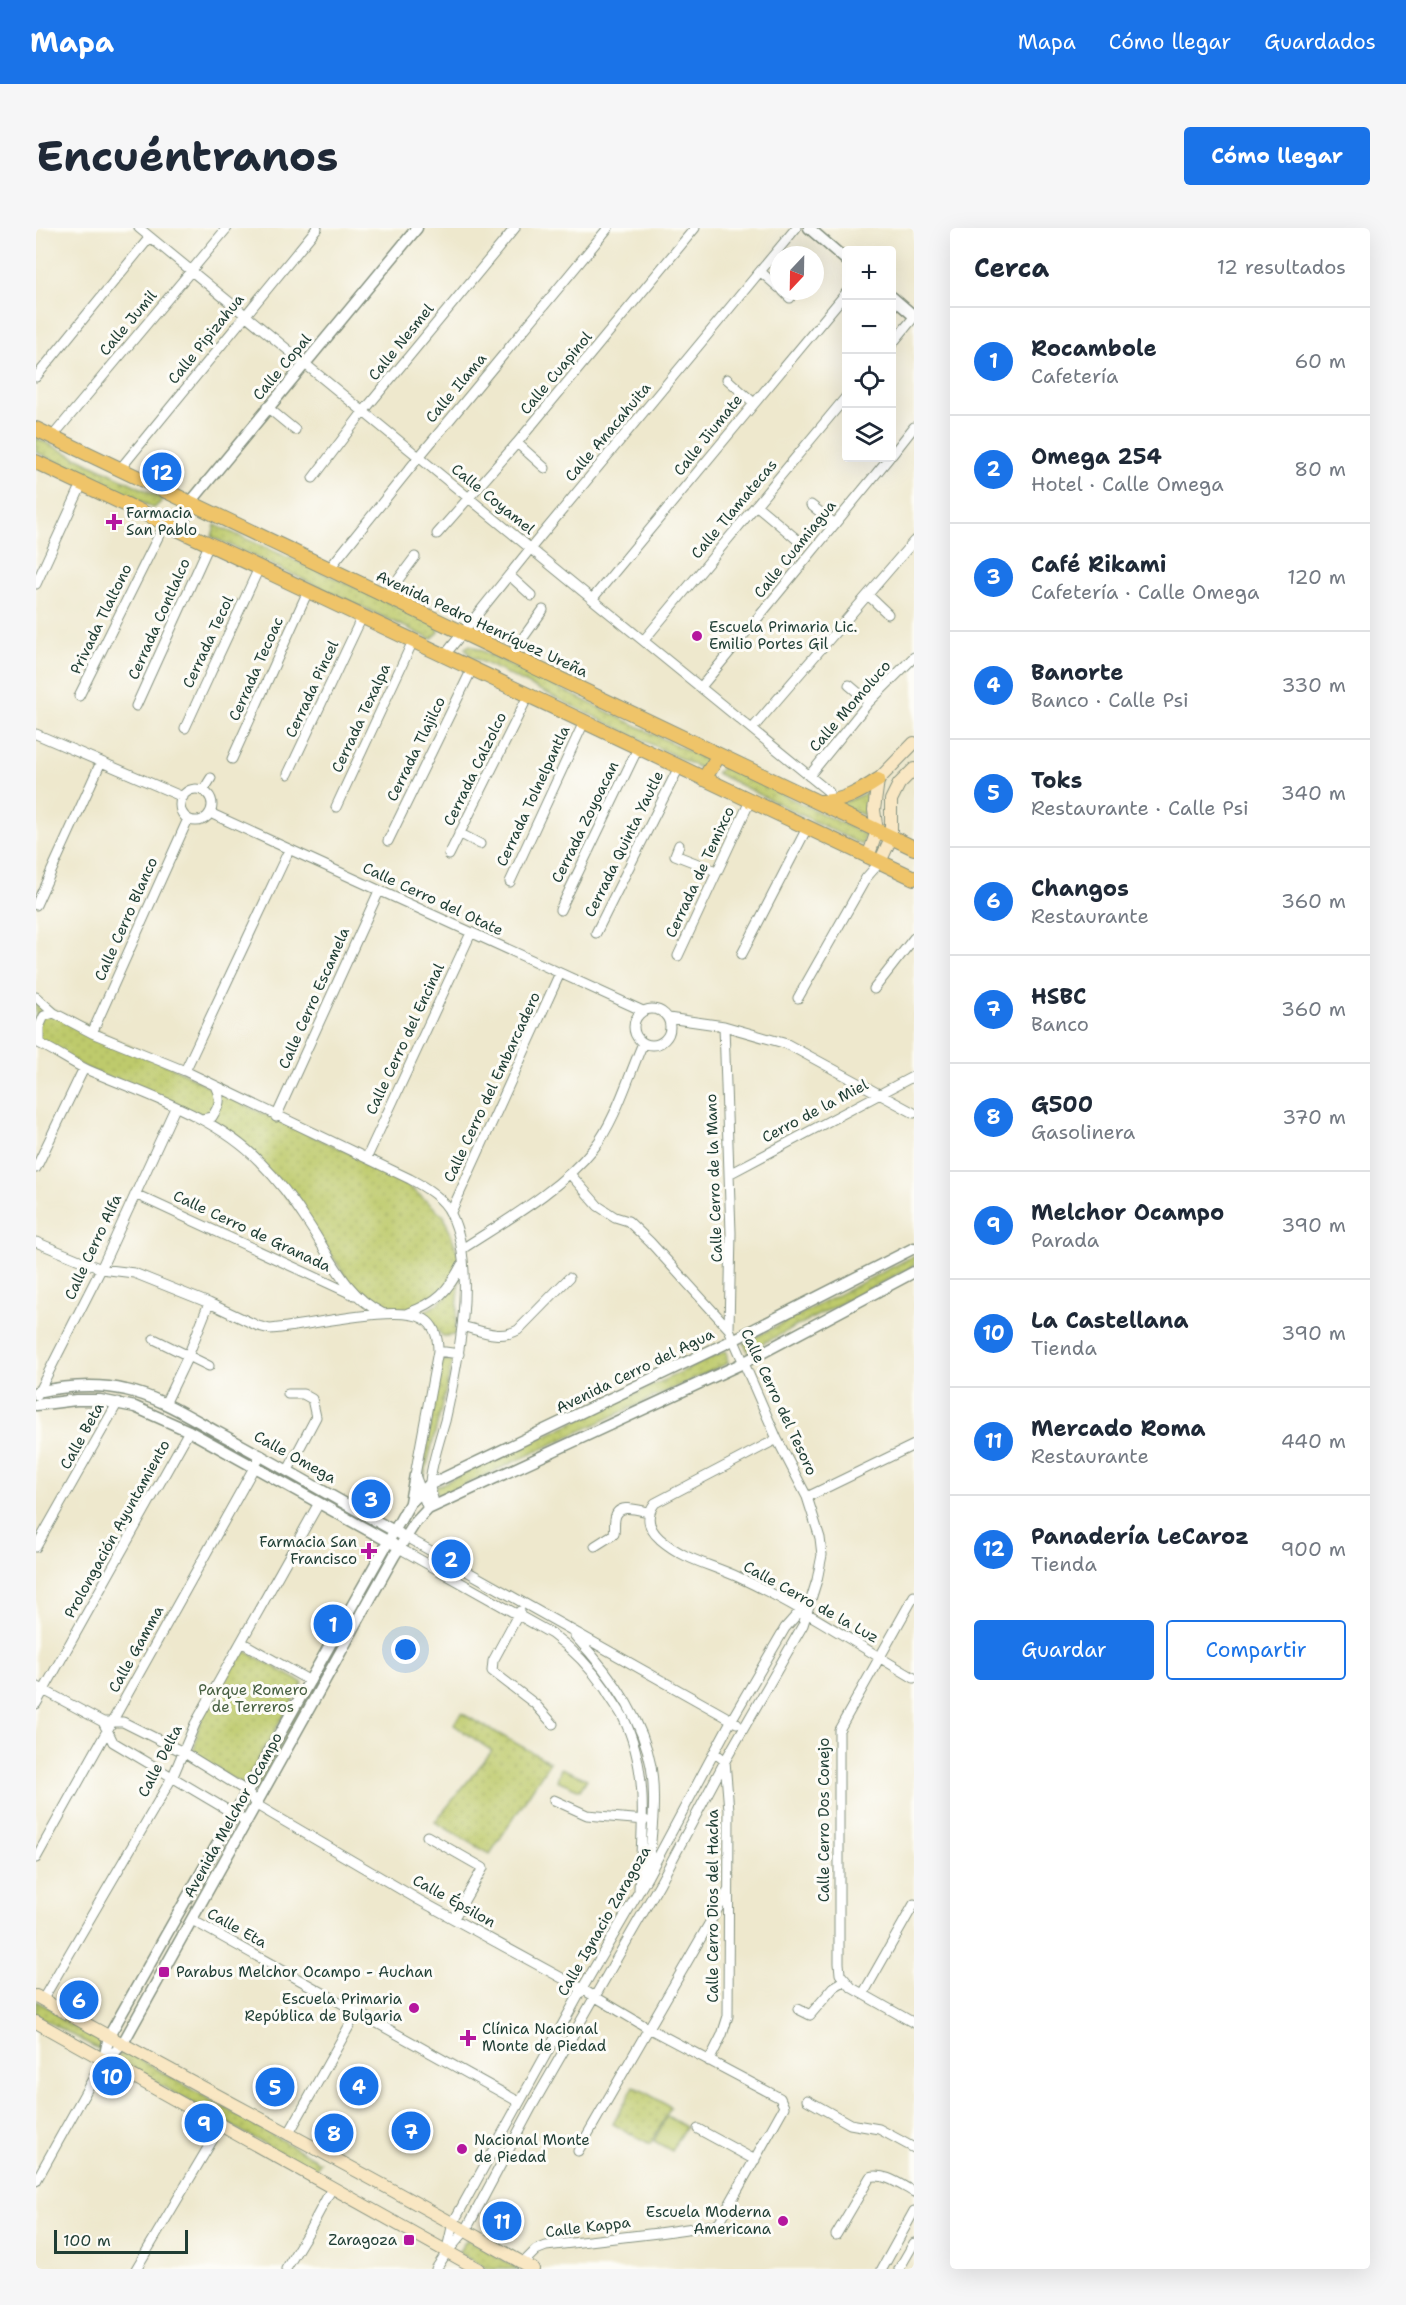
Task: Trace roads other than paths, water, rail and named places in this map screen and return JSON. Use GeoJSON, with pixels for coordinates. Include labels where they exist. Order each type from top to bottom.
{"type":"FeatureCollection","features":[{"type":"Feature","properties":{"kind":"main road","name":"Avenida Pedro Henríquez Ureña"},"geometry":{"type":"LineString","coordinates":[[36,429],[914,848]]}},
{"type":"Feature","properties":{"kind":"main road"},"geometry":{"type":"LineString","coordinates":[[36,462],[914,879]]}},
{"type":"Feature","properties":{"kind":"main road"},"geometry":{"type":"LineString","coordinates":[[817,802],[829,802],[853,795],[878,780],[914,743]]}},
{"type":"Feature","properties":{"kind":"main road"},"geometry":{"type":"LineString","coordinates":[[704,779],[719,755]]}},
{"type":"Feature","properties":{"kind":"main road"},"geometry":{"type":"LineString","coordinates":[[874,860],[891,838],[891,800],[899,784],[914,769]]}},
{"type":"Feature","properties":{"kind":"main road"},"geometry":{"type":"LineString","coordinates":[[874,860],[877,831],[874,800],[878,780]]}},
{"type":"Feature","properties":{"kind":"main road"},"geometry":{"type":"LineString","coordinates":[[39,1997],[528,2266]]}},
{"type":"Feature","properties":{"kind":"main road"},"geometry":{"type":"LineString","coordinates":[[36,2022],[478,2269]]}},
{"type":"Feature","properties":{"kind":"street","name":"Calle Coyamel"},"geometry":{"type":"LineString","coordinates":[[140,228],[419,457],[468,500],[645,640],[829,792]]}},
{"type":"Feature","properties":{"kind":"street","name":"Calle Jumil"},"geometry":{"type":"LineString","coordinates":[[52,437],[227,228]]}},
{"type":"Feature","properties":{"kind":"street","name":"Calle Pipizahua"},"geometry":{"type":"LineString","coordinates":[[120,469],[317,228]]}},
{"type":"Feature","properties":{"kind":"street","name":"Calle Copal"},"geometry":{"type":"LineString","coordinates":[[181,531],[190,503],[417,228]]}},
{"type":"Feature","properties":{"kind":"street","name":"Calle Nesmel"},"geometry":{"type":"LineString","coordinates":[[313,478],[363,412],[515,228]]}},
{"type":"Feature","properties":{"kind":"street","name":"Calle Ilama"},"geometry":{"type":"LineString","coordinates":[[329,569],[608,228]]}},
{"type":"Feature","properties":{"kind":"street","name":"Calle Cuapinol"},"geometry":{"type":"LineString","coordinates":[[436,534],[517,443],[695,228]]}},
{"type":"Feature","properties":{"kind":"street","name":"Calle Anacahuita"},"geometry":{"type":"LineString","coordinates":[[444,656],[461,632],[796,228]]}},
{"type":"Feature","properties":{"kind":"street"},"geometry":{"type":"LineString","coordinates":[[809,228],[842,257]]}},
{"type":"Feature","properties":{"kind":"street"},"geometry":{"type":"LineString","coordinates":[[36,377],[150,237]]}},
{"type":"Feature","properties":{"kind":"street"},"geometry":{"type":"LineString","coordinates":[[760,272],[770,280]]}},
{"type":"Feature","properties":{"kind":"street","name":"Calle Jiumate"},"geometry":{"type":"LineString","coordinates":[[593,598],[842,297]]}},
{"type":"Feature","properties":{"kind":"street"},"geometry":{"type":"LineString","coordinates":[[895,300],[914,316],[896,338]]}},
{"type":"Feature","properties":{"kind":"street"},"geometry":{"type":"LineString","coordinates":[[727,379],[754,403]]}},
{"type":"Feature","properties":{"kind":"street","name":"Calle Tlamatecas"},"geometry":{"type":"LineString","coordinates":[[645,640],[842,402]]}},
{"type":"Feature","properties":{"kind":"street"},"geometry":{"type":"LineString","coordinates":[[267,407],[295,430]]}},
{"type":"Feature","properties":{"kind":"street","name":"Calle Cuamiagua"},"geometry":{"type":"LineString","coordinates":[[896,449],[914,427]]}},
{"type":"Feature","properties":{"kind":"street"},"geometry":{"type":"LineString","coordinates":[[517,443],[545,468]]}},
{"type":"Feature","properties":{"kind":"street","name":"Calle Cuamiagua"},"geometry":{"type":"LineString","coordinates":[[701,687],[885,462]]}},
{"type":"Feature","properties":{"kind":"street"},"geometry":{"type":"LineString","coordinates":[[36,584],[82,484]]}},
{"type":"Feature","properties":{"kind":"street"},"geometry":{"type":"LineString","coordinates":[[756,505],[800,542]]}},
{"type":"Feature","properties":{"kind":"street"},"geometry":{"type":"LineString","coordinates":[[811,505],[835,524]]}},
{"type":"Feature","properties":{"kind":"street","name":"Privada Tlaltono"},"geometry":{"type":"LineString","coordinates":[[79,696],[165,523]]}},
{"type":"Feature","properties":{"kind":"street"},"geometry":{"type":"LineString","coordinates":[[752,729],[914,541]]}},
{"type":"Feature","properties":{"kind":"street","name":"Cerrada Contlalco"},"geometry":{"type":"LineString","coordinates":[[136,706],[209,544]]}},
{"type":"Feature","properties":{"kind":"street"},"geometry":{"type":"LineString","coordinates":[[386,596],[415,557]]}},
{"type":"Feature","properties":{"kind":"street","name":"Cerrada Tecol"},"geometry":{"type":"LineString","coordinates":[[185,728],[259,568]]}},
{"type":"Feature","properties":{"kind":"street"},"geometry":{"type":"LineString","coordinates":[[509,575],[532,596]]}},
{"type":"Feature","properties":{"kind":"street","name":"Cerrada Tecoac"},"geometry":{"type":"LineString","coordinates":[[232,759],[308,591]]}},
{"type":"Feature","properties":{"kind":"street"},"geometry":{"type":"LineString","coordinates":[[868,595],[888,614]]}},
{"type":"Feature","properties":{"kind":"street"},"geometry":{"type":"LineString","coordinates":[[510,656],[543,610]]}},
{"type":"Feature","properties":{"kind":"street","name":"Cerrada Pincel"},"geometry":{"type":"LineString","coordinates":[[288,774],[362,617]]}},
{"type":"Feature","properties":{"kind":"street","name":"Cerrada Texalpa"},"geometry":{"type":"LineString","coordinates":[[336,807],[413,641]]}},
{"type":"Feature","properties":{"kind":"street","name":"Calle Momoluco"},"geometry":{"type":"LineString","coordinates":[[809,776],[869,702],[914,657]]}},
{"type":"Feature","properties":{"kind":"street","name":"Cerrada Tlajilco"},"geometry":{"type":"LineString","coordinates":[[388,841],[472,669]]}},
{"type":"Feature","properties":{"kind":"street"},"geometry":{"type":"LineString","coordinates":[[849,685],[869,702]]}},
{"type":"Feature","properties":{"kind":"street","name":"Cerrada Calzolco"},"geometry":{"type":"LineString","coordinates":[[449,855],[528,696]]}},
{"type":"Feature","properties":{"kind":"street","name":"Cerrada Tolnelpantla"},"geometry":{"type":"LineString","coordinates":[[510,882],[584,722]]}},
{"type":"Feature","properties":{"kind":"street"},"geometry":{"type":"LineString","coordinates":[[36,733],[183,797]]}},
{"type":"Feature","properties":{"kind":"street","name":"Cerrada Zoyoacan"},"geometry":{"type":"LineString","coordinates":[[560,910],[638,748]]}},
{"type":"Feature","properties":{"kind":"street"},"geometry":{"type":"LineString","coordinates":[[36,905],[101,762]]}},
{"type":"Feature","properties":{"kind":"street","name":"Cerrada Quinta Yautle"},"geometry":{"type":"LineString","coordinates":[[596,933],[679,767]]}},
{"type":"Feature","properties":{"kind":"street"},"geometry":{"type":"LineString","coordinates":[[203,791],[211,777]]}},
{"type":"Feature","properties":{"kind":"street"},"geometry":{"type":"LineString","coordinates":[[191,790],[203,791],[212,800],[210,813],[202,820],[188,819],[182,810],[183,797],[191,790]]}},
{"type":"Feature","properties":{"kind":"street","name":"Cerrada de Temixco"},"geometry":{"type":"LineString","coordinates":[[678,956],[750,801]]}},
{"type":"Feature","properties":{"kind":"street","name":"Calle Cerro del Otate"},"geometry":{"type":"LineString","coordinates":[[210,813],[643,1011]]}},
{"type":"Feature","properties":{"kind":"street","name":"Calle Cerro Blanco"},"geometry":{"type":"LineString","coordinates":[[92,1033],[188,819]]}},
{"type":"Feature","properties":{"kind":"street"},"geometry":{"type":"LineString","coordinates":[[742,954],[807,828]]}},
{"type":"Feature","properties":{"kind":"street"},"geometry":{"type":"LineString","coordinates":[[459,833],[480,844]]}},
{"type":"Feature","properties":{"kind":"street"},"geometry":{"type":"LineString","coordinates":[[679,845],[675,855],[716,871]]}},
{"type":"Feature","properties":{"kind":"street"},"geometry":{"type":"LineString","coordinates":[[185,1071],[289,850]]}},
{"type":"Feature","properties":{"kind":"street"},"geometry":{"type":"LineString","coordinates":[[798,998],[874,860]]}},
{"type":"Feature","properties":{"kind":"street","name":"Calle Cerro Escamela"},"geometry":{"type":"LineString","coordinates":[[276,1117],[379,891]]}},
{"type":"Feature","properties":{"kind":"street","name":"Calle Cerro del Encinal"},"geometry":{"type":"LineString","coordinates":[[367,1157],[471,933]]}},
{"type":"Feature","properties":{"kind":"street"},"geometry":{"type":"LineString","coordinates":[[874,989],[914,938]]}},
{"type":"Feature","properties":{"kind":"street","name":"Calle Cerro del Embarcadero"},"geometry":{"type":"LineString","coordinates":[[451,1212],[560,973]]}},
{"type":"Feature","properties":{"kind":"street"},"geometry":{"type":"LineString","coordinates":[[36,997],[54,1013],[92,1033],[185,1071],[276,1117],[367,1157],[432,1192],[451,1212],[464,1262],[462,1326],[459,1354],[426,1488]]}},
{"type":"Feature","properties":{"kind":"street"},"geometry":{"type":"LineString","coordinates":[[668,1018],[670,1032],[665,1040],[657,1045],[643,1043],[636,1037],[633,1027],[636,1018],[643,1011],[657,1010],[668,1018],[724,1026],[787,1044],[914,1113]]}},
{"type":"Feature","properties":{"kind":"street"},"geometry":{"type":"LineString","coordinates":[[54,1013],[45,1016],[39,1027],[37,1042],[84,1068],[202,1119],[237,1141],[260,1161],[281,1185],[309,1224],[339,1275],[356,1296],[382,1313]]}},
{"type":"Feature","properties":{"kind":"street","name":"Calle Cerro de la Mano"},"geometry":{"type":"LineString","coordinates":[[724,1026],[731,1255],[729,1329]]}},
{"type":"Feature","properties":{"kind":"street"},"geometry":{"type":"LineString","coordinates":[[462,1249],[543,1196],[570,1174],[595,1147],[608,1126],[643,1043]]}},
{"type":"Feature","properties":{"kind":"street"},"geometry":{"type":"LineString","coordinates":[[36,1168],[84,1068]]}},
{"type":"Feature","properties":{"kind":"street","name":"Cerro de la Miel"},"geometry":{"type":"LineString","coordinates":[[729,1174],[914,1076]]}},
{"type":"Feature","properties":{"kind":"street"},"geometry":{"type":"LineString","coordinates":[[202,1119],[212,1117],[220,1102],[216,1088]]}},
{"type":"Feature","properties":{"kind":"street"},"geometry":{"type":"LineString","coordinates":[[215,1126],[216,1116],[223,1101],[235,1097]]}},
{"type":"Feature","properties":{"kind":"street","name":"Calle Cerro Alfa"},"geometry":{"type":"LineString","coordinates":[[37,1394],[101,1269],[175,1108]]}},
{"type":"Feature","properties":{"kind":"street","name":"Calle Cerro del Tesoro"},"geometry":{"type":"LineString","coordinates":[[570,1174],[598,1206],[615,1217],[628,1221],[650,1242],[729,1329],[777,1439],[807,1497],[820,1538],[822,1556],[811,1599],[803,1612]]}},
{"type":"Feature","properties":{"kind":"street","name":"Calle Cerro de Granada"},"geometry":{"type":"LineString","coordinates":[[135,1194],[356,1296]]}},
{"type":"Feature","properties":{"kind":"street"},"geometry":{"type":"LineString","coordinates":[[36,1242],[101,1269],[134,1273],[270,1329],[382,1313],[408,1313],[424,1307],[450,1287],[464,1262]]}},
{"type":"Feature","properties":{"kind":"street","name":"Avenida Cerro del Agua"},"geometry":{"type":"LineString","coordinates":[[388,1542],[410,1503],[426,1488],[733,1340],[914,1248]]}},
{"type":"Feature","properties":{"kind":"street"},"geometry":{"type":"LineString","coordinates":[[399,1548],[415,1523],[432,1507],[743,1363],[914,1272]]}},
{"type":"Feature","properties":{"kind":"street"},"geometry":{"type":"LineString","coordinates":[[462,1326],[500,1335],[512,1333],[518,1330],[569,1278]]}},
{"type":"Feature","properties":{"kind":"street"},"geometry":{"type":"LineString","coordinates":[[165,1404],[188,1356],[209,1303]]}},
{"type":"Feature","properties":{"kind":"street"},"geometry":{"type":"LineString","coordinates":[[408,1313],[424,1319],[434,1328],[438,1340],[438,1351],[410,1503]]}},
{"type":"Feature","properties":{"kind":"street"},"geometry":{"type":"LineString","coordinates":[[154,1339],[209,1366]]}},
{"type":"Feature","properties":{"kind":"street"},"geometry":{"type":"LineString","coordinates":[[438,1351],[459,1354]]}},
{"type":"Feature","properties":{"kind":"street","name":"Calle Omega"},"geometry":{"type":"LineString","coordinates":[[37,1394],[75,1386],[105,1386],[140,1394],[165,1404],[288,1470],[745,1727]]}},
{"type":"Feature","properties":{"kind":"street"},"geometry":{"type":"LineString","coordinates":[[288,1394],[303,1394],[312,1399],[316,1417],[288,1470]]}},
{"type":"Feature","properties":{"kind":"street","name":"Calle Omega"},"geometry":{"type":"LineString","coordinates":[[36,1405],[76,1400],[118,1402],[160,1416],[552,1634],[593,1671],[622,1716],[633,1740],[640,1767],[642,1794],[639,1893]]}},
{"type":"Feature","properties":{"kind":"street","name":"Calle Beta"},"geometry":{"type":"LineString","coordinates":[[36,1547],[118,1402]]}},
{"type":"Feature","properties":{"kind":"street","name":"Prolongación Ayuntamiento"},"geometry":{"type":"LineString","coordinates":[[36,1704],[40,1688],[189,1431]]}},
{"type":"Feature","properties":{"kind":"street"},"geometry":{"type":"LineString","coordinates":[[595,1546],[614,1534],[615,1516],[620,1510],[627,1508],[648,1512],[655,1503],[777,1439]]}},
{"type":"Feature","properties":{"kind":"street"},"geometry":{"type":"LineString","coordinates":[[807,1497],[914,1444]]}},
{"type":"Feature","properties":{"kind":"street","name":"Calle Gamma"},"geometry":{"type":"LineString","coordinates":[[36,1858],[108,1725],[261,1455]]}},
{"type":"Feature","properties":{"kind":"street"},"geometry":{"type":"LineString","coordinates":[[415,1475],[426,1488],[432,1507]]}},
{"type":"Feature","properties":{"kind":"street","name":"Calle Delta"},"geometry":{"type":"LineString","coordinates":[[39,1997],[172,1776],[195,1724],[319,1503]]}},
{"type":"Feature","properties":{"kind":"street","name":"Calle Cerro de la Luz"},"geometry":{"type":"LineString","coordinates":[[648,1512],[648,1522],[658,1537],[688,1559],[737,1577],[803,1612],[914,1678]]}},
{"type":"Feature","properties":{"kind":"street","name":"Avenida Melchor Ocampo"},"geometry":{"type":"LineString","coordinates":[[36,2181],[104,2059],[109,2036],[388,1542]]}},
{"type":"Feature","properties":{"kind":"street","name":"Avenida Melchor Ocampo"},"geometry":{"type":"LineString","coordinates":[[104,2059],[123,2043],[399,1548]]}},
{"type":"Feature","properties":{"kind":"street","name":"Calle Cerro Dos Conejo"},"geometry":{"type":"LineString","coordinates":[[844,1981],[840,1974],[839,1963],[839,1730],[914,1596]]}},
{"type":"Feature","properties":{"kind":"street"},"geometry":{"type":"LineString","coordinates":[[524,1604],[491,1666],[495,1674],[518,1690],[553,1724]]}},
{"type":"Feature","properties":{"kind":"street","name":"Calle Ignacio Zaragoza"},"geometry":{"type":"LineString","coordinates":[[447,2252],[453,2223],[582,1989],[639,1893],[732,1719],[784,1628],[803,1612]]}},
{"type":"Feature","properties":{"kind":"street","name":"Calle Ignacio Zaragoza"},"geometry":{"type":"LineString","coordinates":[[436,2269],[466,2230],[531,2108],[660,1883],[798,1634],[803,1612]]}},
{"type":"Feature","properties":{"kind":"street"},"geometry":{"type":"LineString","coordinates":[[568,1629],[599,1663],[630,1710],[651,1765],[652,1821],[648,1876],[660,1883]]}},
{"type":"Feature","properties":{"kind":"street"},"geometry":{"type":"LineString","coordinates":[[241,1642],[310,1681]]}},
{"type":"Feature","properties":{"kind":"street","name":"Calle Épsilon"},"geometry":{"type":"LineString","coordinates":[[40,1688],[108,1725],[123,1722],[183,1752],[248,1792],[255,1804],[648,2028],[780,2098],[784,2107],[779,2116]]}},
{"type":"Feature","properties":{"kind":"street","name":"Calle Épsilon"},"geometry":{"type":"LineString","coordinates":[[108,1725],[113,1742],[246,1821]]}},
{"type":"Feature","properties":{"kind":"street"},"geometry":{"type":"LineString","coordinates":[[714,1752],[726,1761]]}},
{"type":"Feature","properties":{"kind":"street","name":"Calle Cerro Dios del Hacha"},"geometry":{"type":"LineString","coordinates":[[709,2061],[722,2035],[728,2016],[729,1810],[726,1761]]}},
{"type":"Feature","properties":{"kind":"street"},"geometry":{"type":"LineString","coordinates":[[554,1800],[587,1815],[652,1821]]}},
{"type":"Feature","properties":{"kind":"street"},"geometry":{"type":"LineString","coordinates":[[427,1836],[483,1868],[454,1918]]}},
{"type":"Feature","properties":{"kind":"street"},"geometry":{"type":"LineString","coordinates":[[579,2151],[729,1890]]}},
{"type":"Feature","properties":{"kind":"street"},"geometry":{"type":"LineString","coordinates":[[639,1893],[650,1900]]}},
{"type":"Feature","properties":{"kind":"street"},"geometry":{"type":"LineString","coordinates":[[863,1994],[914,1904]]}},
{"type":"Feature","properties":{"kind":"street","name":"Calle Eta"},"geometry":{"type":"LineString","coordinates":[[192,1920],[519,2102]]}},
{"type":"Feature","properties":{"kind":"street"},"geometry":{"type":"LineString","coordinates":[[798,2009],[810,2015],[834,1987],[844,1981],[914,2023]]}},
{"type":"Feature","properties":{"kind":"street"},"geometry":{"type":"LineString","coordinates":[[288,2135],[357,2012]]}},
{"type":"Feature","properties":{"kind":"street"},"geometry":{"type":"LineString","coordinates":[[807,2100],[849,2124],[890,2133],[914,2148]]}},
{"type":"Feature","properties":{"kind":"street","name":"Calle Kappa"},"geometry":{"type":"LineString","coordinates":[[528,2266],[536,2250],[546,2246],[658,2234],[715,2224],[720,2221],[779,2116]]}},
{"type":"Feature","properties":{"kind":"street"},"geometry":{"type":"LineString","coordinates":[[136,2269],[222,2124]]}},
{"type":"Feature","properties":{"kind":"street"},"geometry":{"type":"LineString","coordinates":[[698,2129],[755,2160]]}},
{"type":"Feature","properties":{"kind":"street"},"geometry":{"type":"LineString","coordinates":[[836,2235],[870,2176],[882,2176],[914,2192]]}},
{"type":"Feature","properties":{"kind":"street"},"geometry":{"type":"LineString","coordinates":[[286,2269],[332,2188]]}},
{"type":"Feature","properties":{"kind":"street"},"geometry":{"type":"LineString","coordinates":[[887,2267],[914,2211]]}},
{"type":"Feature","properties":{"kind":"street"},"geometry":{"type":"LineString","coordinates":[[899,2269],[914,2243]]}},
{"type":"Feature","properties":{"kind":"place","name":"Panadería LeCaroz"},"geometry":{"type":"Point","coordinates":[162,472]}},
{"type":"Feature","properties":{"kind":"place","name":"Farmacia San Pablo"},"geometry":{"type":"Point","coordinates":[114,522]}},
{"type":"Feature","properties":{"kind":"place","name":"Escuela Primaria Lic. Emilio Portes Gil"},"geometry":{"type":"Point","coordinates":[697,636]}},
{"type":"Feature","properties":{"kind":"place","name":"Café Rikami"},"geometry":{"type":"Point","coordinates":[371,1499]}},
{"type":"Feature","properties":{"kind":"place","name":"Farmacia San Francisco"},"geometry":{"type":"Point","coordinates":[369,1551]}},
{"type":"Feature","properties":{"kind":"place","name":"Omega 254"},"geometry":{"type":"Point","coordinates":[451,1559]}},
{"type":"Feature","properties":{"kind":"place","name":"Rocambole"},"geometry":{"type":"Point","coordinates":[333,1624]}},
{"type":"Feature","properties":{"kind":"place","name":"Parabus Melchor Ocampo - Auchan"},"geometry":{"type":"Point","coordinates":[164,1972]}},
{"type":"Feature","properties":{"kind":"place","name":"Changos"},"geometry":{"type":"Point","coordinates":[79,2000]}},
{"type":"Feature","properties":{"kind":"place","name":"Escuela Primaria República de Bulgaria"},"geometry":{"type":"Point","coordinates":[414,2008]}},
{"type":"Feature","properties":{"kind":"place","name":"Clínica Nacional Monte de Piedad"},"geometry":{"type":"Point","coordinates":[468,2038]}},
{"type":"Feature","properties":{"kind":"place","name":"La Castellana"},"geometry":{"type":"Point","coordinates":[112,2076]}},
{"type":"Feature","properties":{"kind":"place","name":"Banorte"},"geometry":{"type":"Point","coordinates":[359,2086]}},
{"type":"Feature","properties":{"kind":"place","name":"Toks"},"geometry":{"type":"Point","coordinates":[275,2087]}},
{"type":"Feature","properties":{"kind":"place","name":"Melchor Ocampo"},"geometry":{"type":"Point","coordinates":[204,2123]}},
{"type":"Feature","properties":{"kind":"place","name":"HSBC"},"geometry":{"type":"Point","coordinates":[411,2131]}},
{"type":"Feature","properties":{"kind":"place","name":"G500"},"geometry":{"type":"Point","coordinates":[334,2133]}},
{"type":"Feature","properties":{"kind":"place","name":"Nacional Monte de Piedad"},"geometry":{"type":"Point","coordinates":[462,2149]}},
{"type":"Feature","properties":{"kind":"place","name":"Mercado Roma"},"geometry":{"type":"Point","coordinates":[502,2221]}},
{"type":"Feature","properties":{"kind":"place","name":"Escuela Moderna Americana"},"geometry":{"type":"Point","coordinates":[783,2221]}},
{"type":"Feature","properties":{"kind":"place","name":"Zaragoza"},"geometry":{"type":"Point","coordinates":[409,2240]}},
{"type":"Feature","properties":{"kind":"park label","name":"Parque Romero de Terreros"},"geometry":{"type":"Point","coordinates":[253,1698]}}]}
